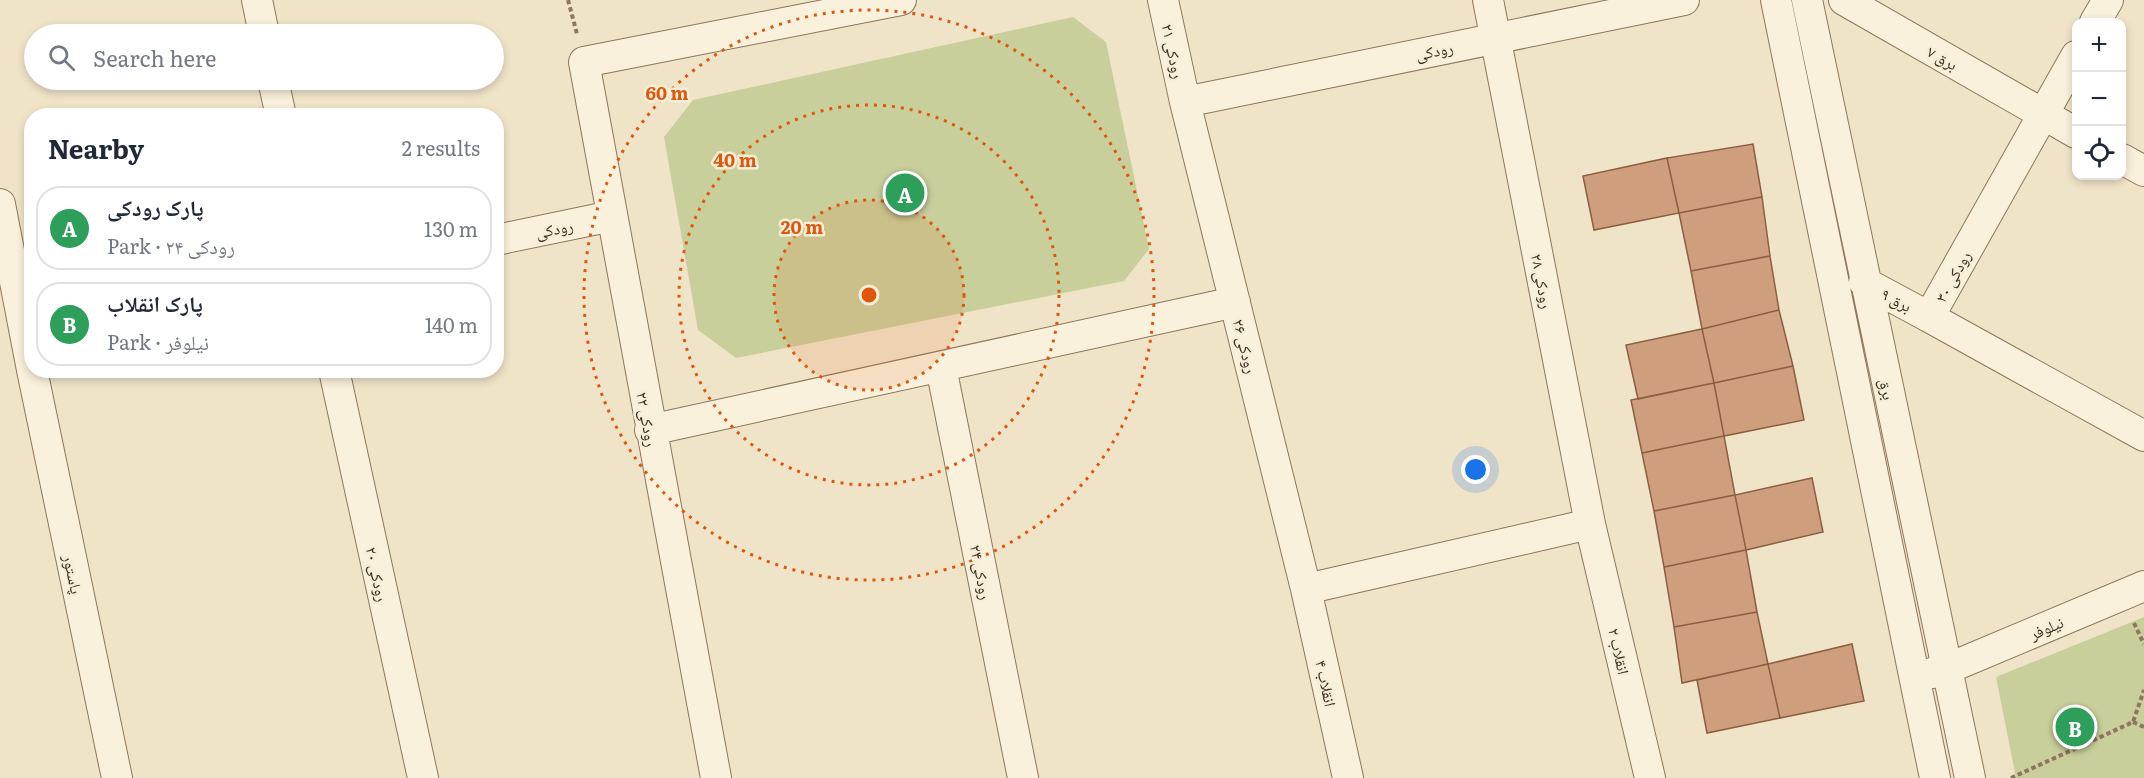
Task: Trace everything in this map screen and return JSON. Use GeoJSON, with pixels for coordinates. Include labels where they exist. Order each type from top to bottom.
{"type":"FeatureCollection","features":[{"type":"Feature","properties":{"kind":"street"},"geometry":{"type":"LineString","coordinates":[[257,0],[262,24]]}},
{"type":"Feature","properties":{"kind":"street"},"geometry":{"type":"LineString","coordinates":[[870,3],[901,0]]}},
{"type":"Feature","properties":{"kind":"street","name":"رودکی ۲۱"},"geometry":{"type":"LineString","coordinates":[[1163,0],[1185,102]]}},
{"type":"Feature","properties":{"kind":"street","name":"رودکی ۲۸"},"geometry":{"type":"LineString","coordinates":[[1488,0],[1590,524]]}},
{"type":"Feature","properties":{"kind":"street","name":"رودکی"},"geometry":{"type":"LineString","coordinates":[[1185,102],[1684,0]]}},
{"type":"Feature","properties":{"kind":"street","name":"برق"},"geometry":{"type":"LineString","coordinates":[[1776,0],[1935,778]]}},
{"type":"Feature","properties":{"kind":"street","name":"برق"},"geometry":{"type":"LineString","coordinates":[[1807,0],[1864,282],[1949,668],[1970,778]]}},
{"type":"Feature","properties":{"kind":"street","name":"برق ۷"},"geometry":{"type":"LineString","coordinates":[[1844,0],[2072,131]]}},
{"type":"Feature","properties":{"kind":"street"},"geometry":{"type":"LineString","coordinates":[[2098,18],[2108,0]]}},
{"type":"Feature","properties":{"kind":"street","name":"رودکی ۲۲"},"geometry":{"type":"LineString","coordinates":[[710,777],[584,62],[870,3]]}},
{"type":"Feature","properties":{"kind":"street","name":"رودکی ۳۰"},"geometry":{"type":"LineString","coordinates":[[2072,63],[1929,317],[2144,436]]}},
{"type":"Feature","properties":{"kind":"street"},"geometry":{"type":"LineString","coordinates":[[275,90],[279,108]]}},
{"type":"Feature","properties":{"kind":"street","name":"رودکی ۲۶"},"geometry":{"type":"LineString","coordinates":[[1185,102],[1306,589]]}},
{"type":"Feature","properties":{"kind":"street"},"geometry":{"type":"LineString","coordinates":[[2126,162],[2144,171]]}},
{"type":"Feature","properties":{"kind":"street","name":"پاستور"},"geometry":{"type":"LineString","coordinates":[[0,204],[19,339]]}},
{"type":"Feature","properties":{"kind":"street","name":"رودکی"},"geometry":{"type":"LineString","coordinates":[[504,238],[612,216]]}},
{"type":"Feature","properties":{"kind":"street","name":"برق ۹"},"geometry":{"type":"LineString","coordinates":[[1864,282],[1929,317]]}},
{"type":"Feature","properties":{"kind":"street"},"geometry":{"type":"LineString","coordinates":[[650,430],[1235,302]]}},
{"type":"Feature","properties":{"kind":"street","name":"رودکی ۲۴"},"geometry":{"type":"LineString","coordinates":[[941,367],[1023,778]]}},
{"type":"Feature","properties":{"kind":"street","name":"پاستور"},"geometry":{"type":"LineString","coordinates":[[34,378],[117,778]]}},
{"type":"Feature","properties":{"kind":"street","name":"رودکی ۲۰"},"geometry":{"type":"LineString","coordinates":[[336,378],[423,778]]}},
{"type":"Feature","properties":{"kind":"street"},"geometry":{"type":"LineString","coordinates":[[1306,589],[1590,524]]}},
{"type":"Feature","properties":{"kind":"street","name":"انقلاب ۲"},"geometry":{"type":"LineString","coordinates":[[1590,524],[1650,778]]}},
{"type":"Feature","properties":{"kind":"street","name":"نیلوفر"},"geometry":{"type":"LineString","coordinates":[[1914,677],[1949,668],[2144,586]]}},
{"type":"Feature","properties":{"kind":"street","name":"انقلاب ۴"},"geometry":{"type":"LineString","coordinates":[[1306,589],[1348,778]]}},
{"type":"Feature","properties":{"kind":"path"},"geometry":{"type":"LineString","coordinates":[[2011,778],[2133,722],[2144,690]]}},
{"type":"Feature","properties":{"kind":"path"},"geometry":{"type":"LineString","coordinates":[[2133,722],[2144,727]]}},
{"type":"Feature","properties":{"kind":"green space"},"geometry":{"type":"Polygon","coordinates":[[[1073,17],[1106,42],[1149,249],[1124,281],[736,358],[698,330],[664,137],[693,100],[1073,17]]]}},
{"type":"Feature","properties":{"kind":"green space"},"geometry":{"type":"Polygon","coordinates":[[[2144,617],[2144,778],[2016,778],[1996,677],[2144,617]]]}},
{"type":"Feature","properties":{"kind":"building"},"geometry":{"type":"Polygon","coordinates":[[[1753,144],[1762,197],[1679,213],[1667,158],[1753,144]]]}},
{"type":"Feature","properties":{"kind":"building"},"geometry":{"type":"Polygon","coordinates":[[[1667,158],[1679,213],[1594,230],[1583,176],[1667,158]]]}},
{"type":"Feature","properties":{"kind":"building"},"geometry":{"type":"Polygon","coordinates":[[[1762,197],[1770,256],[1691,271],[1679,213],[1762,197]]]}},
{"type":"Feature","properties":{"kind":"building"},"geometry":{"type":"Polygon","coordinates":[[[1770,256],[1779,310],[1702,329],[1691,271],[1770,256]]]}},
{"type":"Feature","properties":{"kind":"building"},"geometry":{"type":"Polygon","coordinates":[[[1779,310],[1793,366],[1714,383],[1702,329],[1779,310]]]}},
{"type":"Feature","properties":{"kind":"building"},"geometry":{"type":"Polygon","coordinates":[[[1702,329],[1714,383],[1638,399],[1626,345],[1702,329]]]}},
{"type":"Feature","properties":{"kind":"building"},"geometry":{"type":"Polygon","coordinates":[[[1793,366],[1804,420],[1724,436],[1714,383],[1793,366]]]}},
{"type":"Feature","properties":{"kind":"building"},"geometry":{"type":"Polygon","coordinates":[[[1714,383],[1724,436],[1642,453],[1631,400],[1714,383]]]}},
{"type":"Feature","properties":{"kind":"building"},"geometry":{"type":"Polygon","coordinates":[[[1724,436],[1735,495],[1654,511],[1642,453],[1724,436]]]}},
{"type":"Feature","properties":{"kind":"building"},"geometry":{"type":"Polygon","coordinates":[[[1812,478],[1823,532],[1746,550],[1735,495],[1812,478]]]}},
{"type":"Feature","properties":{"kind":"building"},"geometry":{"type":"Polygon","coordinates":[[[1735,495],[1746,550],[1664,567],[1654,511],[1735,495]]]}},
{"type":"Feature","properties":{"kind":"building"},"geometry":{"type":"Polygon","coordinates":[[[1746,550],[1757,612],[1674,627],[1664,567],[1746,550]]]}},
{"type":"Feature","properties":{"kind":"building"},"geometry":{"type":"Polygon","coordinates":[[[1757,612],[1768,664],[1682,683],[1674,627],[1757,612]]]}},
{"type":"Feature","properties":{"kind":"building"},"geometry":{"type":"Polygon","coordinates":[[[1852,644],[1864,701],[1780,718],[1768,664],[1852,644]]]}},
{"type":"Feature","properties":{"kind":"building"},"geometry":{"type":"Polygon","coordinates":[[[1768,664],[1780,718],[1707,733],[1697,680],[1768,664]]]}},
{"type":"Feature","properties":{"kind":"place","name":"پارک رودکی"},"geometry":{"type":"Point","coordinates":[905,193]}},
{"type":"Feature","properties":{"kind":"place","name":"پارک انقلاب"},"geometry":{"type":"Point","coordinates":[2075,727]}}]}
